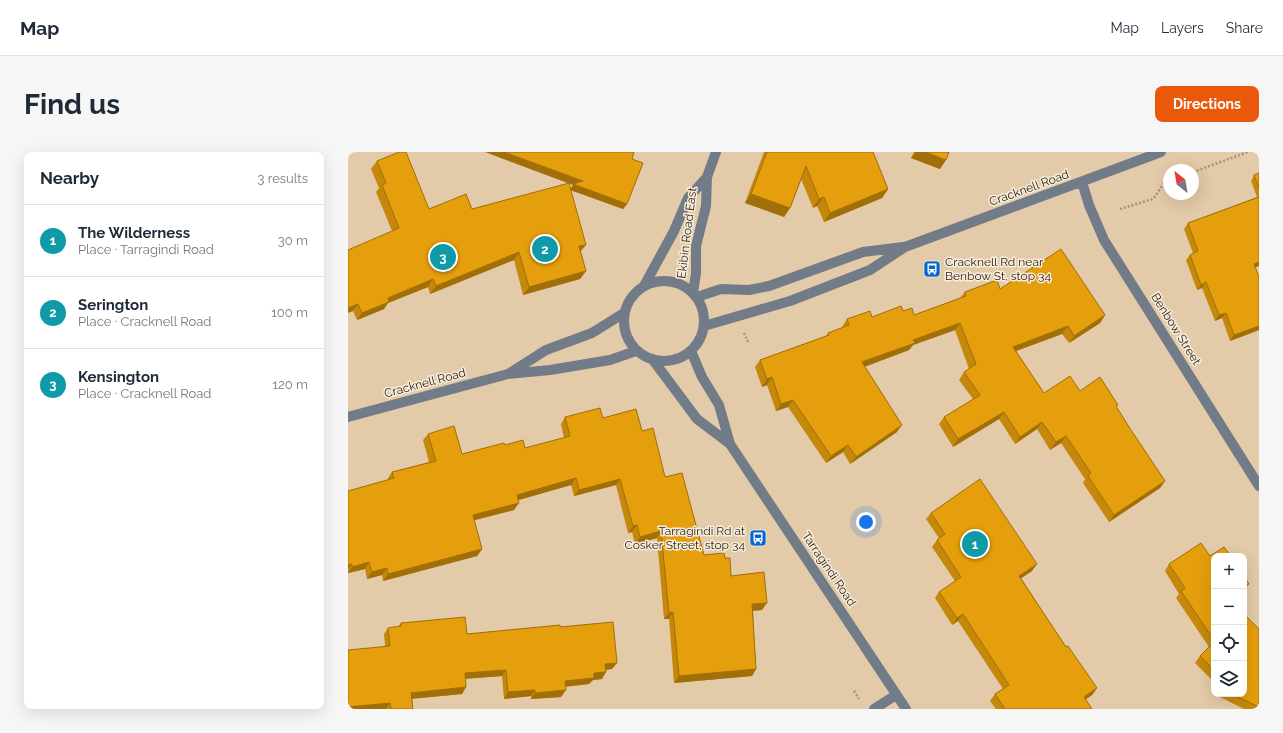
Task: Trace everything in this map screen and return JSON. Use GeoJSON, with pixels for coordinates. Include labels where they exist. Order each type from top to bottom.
{"type":"FeatureCollection","features":[{"type":"Feature","properties":{"kind":"street","name":"Ekibin Road East"},"geometry":{"type":"LineString","coordinates":[[695,295],[696,246],[706,206],[707,177],[716,152]]}},
{"type":"Feature","properties":{"kind":"street","name":"Cracknell Road"},"geometry":{"type":"LineString","coordinates":[[704,326],[790,301],[870,270],[905,247],[1161,152]]}},
{"type":"Feature","properties":{"kind":"street","name":"Ekibin Road East"},"geometry":{"type":"LineString","coordinates":[[644,286],[671,236],[688,198],[707,177]]}},
{"type":"Feature","properties":{"kind":"street","name":"Benbow Street"},"geometry":{"type":"LineString","coordinates":[[1082,182],[1089,205],[1104,240],[1259,486]]}},
{"type":"Feature","properties":{"kind":"street","name":"Cracknell Road"},"geometry":{"type":"LineString","coordinates":[[695,295],[721,289],[750,290],[769,286],[863,252],[905,247]]}},
{"type":"Feature","properties":{"kind":"street"},"geometry":{"type":"LineString","coordinates":[[656,281],[670,281],[682,285],[695,295],[704,316],[704,326],[700,340],[691,351],[680,358],[667,361],[653,360],[636,351],[628,340],[624,326],[624,313],[628,302],[635,293],[644,286],[656,281]]}},
{"type":"Feature","properties":{"kind":"street","name":"Cracknell Road"},"geometry":{"type":"LineString","coordinates":[[508,374],[546,350],[592,333],[624,313]]}},
{"type":"Feature","properties":{"kind":"street","name":"Cracknell Road"},"geometry":{"type":"LineString","coordinates":[[348,417],[508,374],[550,370],[610,360],[636,351]]}},
{"type":"Feature","properties":{"kind":"street","name":"Tarragindi Road"},"geometry":{"type":"LineString","coordinates":[[691,351],[702,377],[719,405],[730,444],[906,709]]}},
{"type":"Feature","properties":{"kind":"street","name":"Tarragindi Road"},"geometry":{"type":"LineString","coordinates":[[653,360],[697,419],[730,444]]}},
{"type":"Feature","properties":{"kind":"street"},"geometry":{"type":"LineString","coordinates":[[874,709],[896,695]]}},
{"type":"Feature","properties":{"kind":"path"},"geometry":{"type":"LineString","coordinates":[[1199,170],[1248,152]]}},
{"type":"Feature","properties":{"kind":"path"},"geometry":{"type":"LineString","coordinates":[[1120,209],[1153,199],[1163,185]]}},
{"type":"Feature","properties":{"kind":"building"},"geometry":{"type":"Polygon","coordinates":[[[399,152],[406,152],[429,209],[466,194],[472,209],[569,183],[586,245],[579,246],[586,271],[529,287],[519,252],[436,286],[433,279],[388,298],[389,302],[362,313],[358,304],[348,308],[348,250],[399,228],[382,185],[386,183],[377,161],[399,152]]]}},
{"type":"Feature","properties":{"kind":"building"},"geometry":{"type":"Polygon","coordinates":[[[504,152],[634,152],[632,159],[643,163],[627,204],[573,184],[583,181],[504,152]]]}},
{"type":"Feature","properties":{"kind":"building"},"geometry":{"type":"Polygon","coordinates":[[[767,152],[873,152],[888,189],[830,213],[824,197],[819,199],[806,166],[790,208],[751,194],[767,152]]]}},
{"type":"Feature","properties":{"kind":"building"},"geometry":{"type":"Polygon","coordinates":[[[925,152],[949,152],[946,160],[925,152]]]}},
{"type":"Feature","properties":{"kind":"building"},"geometry":{"type":"Polygon","coordinates":[[[1259,173],[1259,188],[1254,175],[1259,173]]]}},
{"type":"Feature","properties":{"kind":"building"},"geometry":{"type":"Polygon","coordinates":[[[1259,197],[1259,262],[1254,264],[1259,277],[1259,326],[1234,335],[1226,313],[1219,315],[1206,282],[1201,285],[1190,255],[1198,251],[1188,223],[1259,197]]]}},
{"type":"Feature","properties":{"kind":"building"},"geometry":{"type":"Polygon","coordinates":[[[1061,249],[1105,315],[1074,336],[1068,326],[1013,347],[1044,393],[1070,376],[1080,391],[1100,377],[1118,405],[1116,406],[1129,427],[1165,481],[1114,515],[1088,476],[1091,473],[1066,436],[1056,442],[1042,422],[1020,437],[1004,412],[958,439],[944,417],[980,395],[964,372],[976,364],[960,323],[913,340],[915,343],[862,362],[902,425],[856,457],[848,445],[831,456],[793,400],[781,404],[772,377],[767,379],[760,360],[829,335],[828,333],[849,325],[847,319],[870,311],[872,317],[901,306],[903,311],[912,308],[914,315],[966,296],[965,292],[997,280],[1000,289],[1061,249]]]}},
{"type":"Feature","properties":{"kind":"building"},"geometry":{"type":"Polygon","coordinates":[[[600,408],[603,418],[636,409],[642,431],[653,428],[665,477],[682,473],[704,555],[724,553],[725,558],[730,558],[731,576],[764,572],[767,603],[752,604],[756,669],[679,676],[673,612],[669,613],[661,531],[640,537],[637,525],[633,526],[620,479],[579,490],[576,478],[517,495],[519,503],[473,515],[482,549],[388,574],[387,568],[372,572],[369,562],[352,567],[352,564],[348,565],[348,491],[394,478],[392,472],[436,461],[428,434],[454,426],[462,454],[504,443],[505,445],[523,440],[525,448],[570,436],[565,417],[600,408]]]}},
{"type":"Feature","properties":{"kind":"building"},"geometry":{"type":"Polygon","coordinates":[[[980,479],[1037,564],[1019,576],[1066,647],[1068,646],[1097,688],[1084,697],[1092,709],[1005,709],[995,694],[1009,685],[963,614],[957,618],[939,592],[961,577],[937,540],[945,534],[931,513],[980,479]]]}},
{"type":"Feature","properties":{"kind":"building"},"geometry":{"type":"Polygon","coordinates":[[[1201,543],[1211,555],[1211,636],[1181,591],[1185,588],[1169,564],[1201,543]]]}},
{"type":"Feature","properties":{"kind":"building"},"geometry":{"type":"Polygon","coordinates":[[[1224,547],[1229,553],[1215,553],[1224,547]]]}},
{"type":"Feature","properties":{"kind":"building"},"geometry":{"type":"Polygon","coordinates":[[[465,617],[467,634],[560,625],[560,627],[613,622],[617,663],[605,664],[606,672],[594,673],[594,678],[565,681],[566,690],[535,693],[535,690],[508,692],[506,670],[465,673],[466,687],[411,693],[413,709],[391,709],[390,703],[348,707],[348,650],[390,646],[388,628],[401,626],[401,623],[465,617]]]}},
{"type":"Feature","properties":{"kind":"building"},"geometry":{"type":"Polygon","coordinates":[[[1247,617],[1259,629],[1259,707],[1238,697],[1247,697],[1247,617]]]}},
{"type":"Feature","properties":{"kind":"building"},"geometry":{"type":"Polygon","coordinates":[[[1211,645],[1211,667],[1200,656],[1211,645]]]}},
{"type":"Feature","properties":{"kind":"place","name":"Serington"},"geometry":{"type":"Point","coordinates":[545,249]}},
{"type":"Feature","properties":{"kind":"place","name":"Kensington"},"geometry":{"type":"Point","coordinates":[443,257]}},
{"type":"Feature","properties":{"kind":"place","name":"Cracknell Rd near Benbow St, stop 34"},"geometry":{"type":"Point","coordinates":[932,269]}},
{"type":"Feature","properties":{"kind":"place","name":"Tarragindi Rd at Cosker Street, stop 34"},"geometry":{"type":"Point","coordinates":[758,538]}},
{"type":"Feature","properties":{"kind":"place","name":"The Wilderness"},"geometry":{"type":"Point","coordinates":[975,544]}}]}
